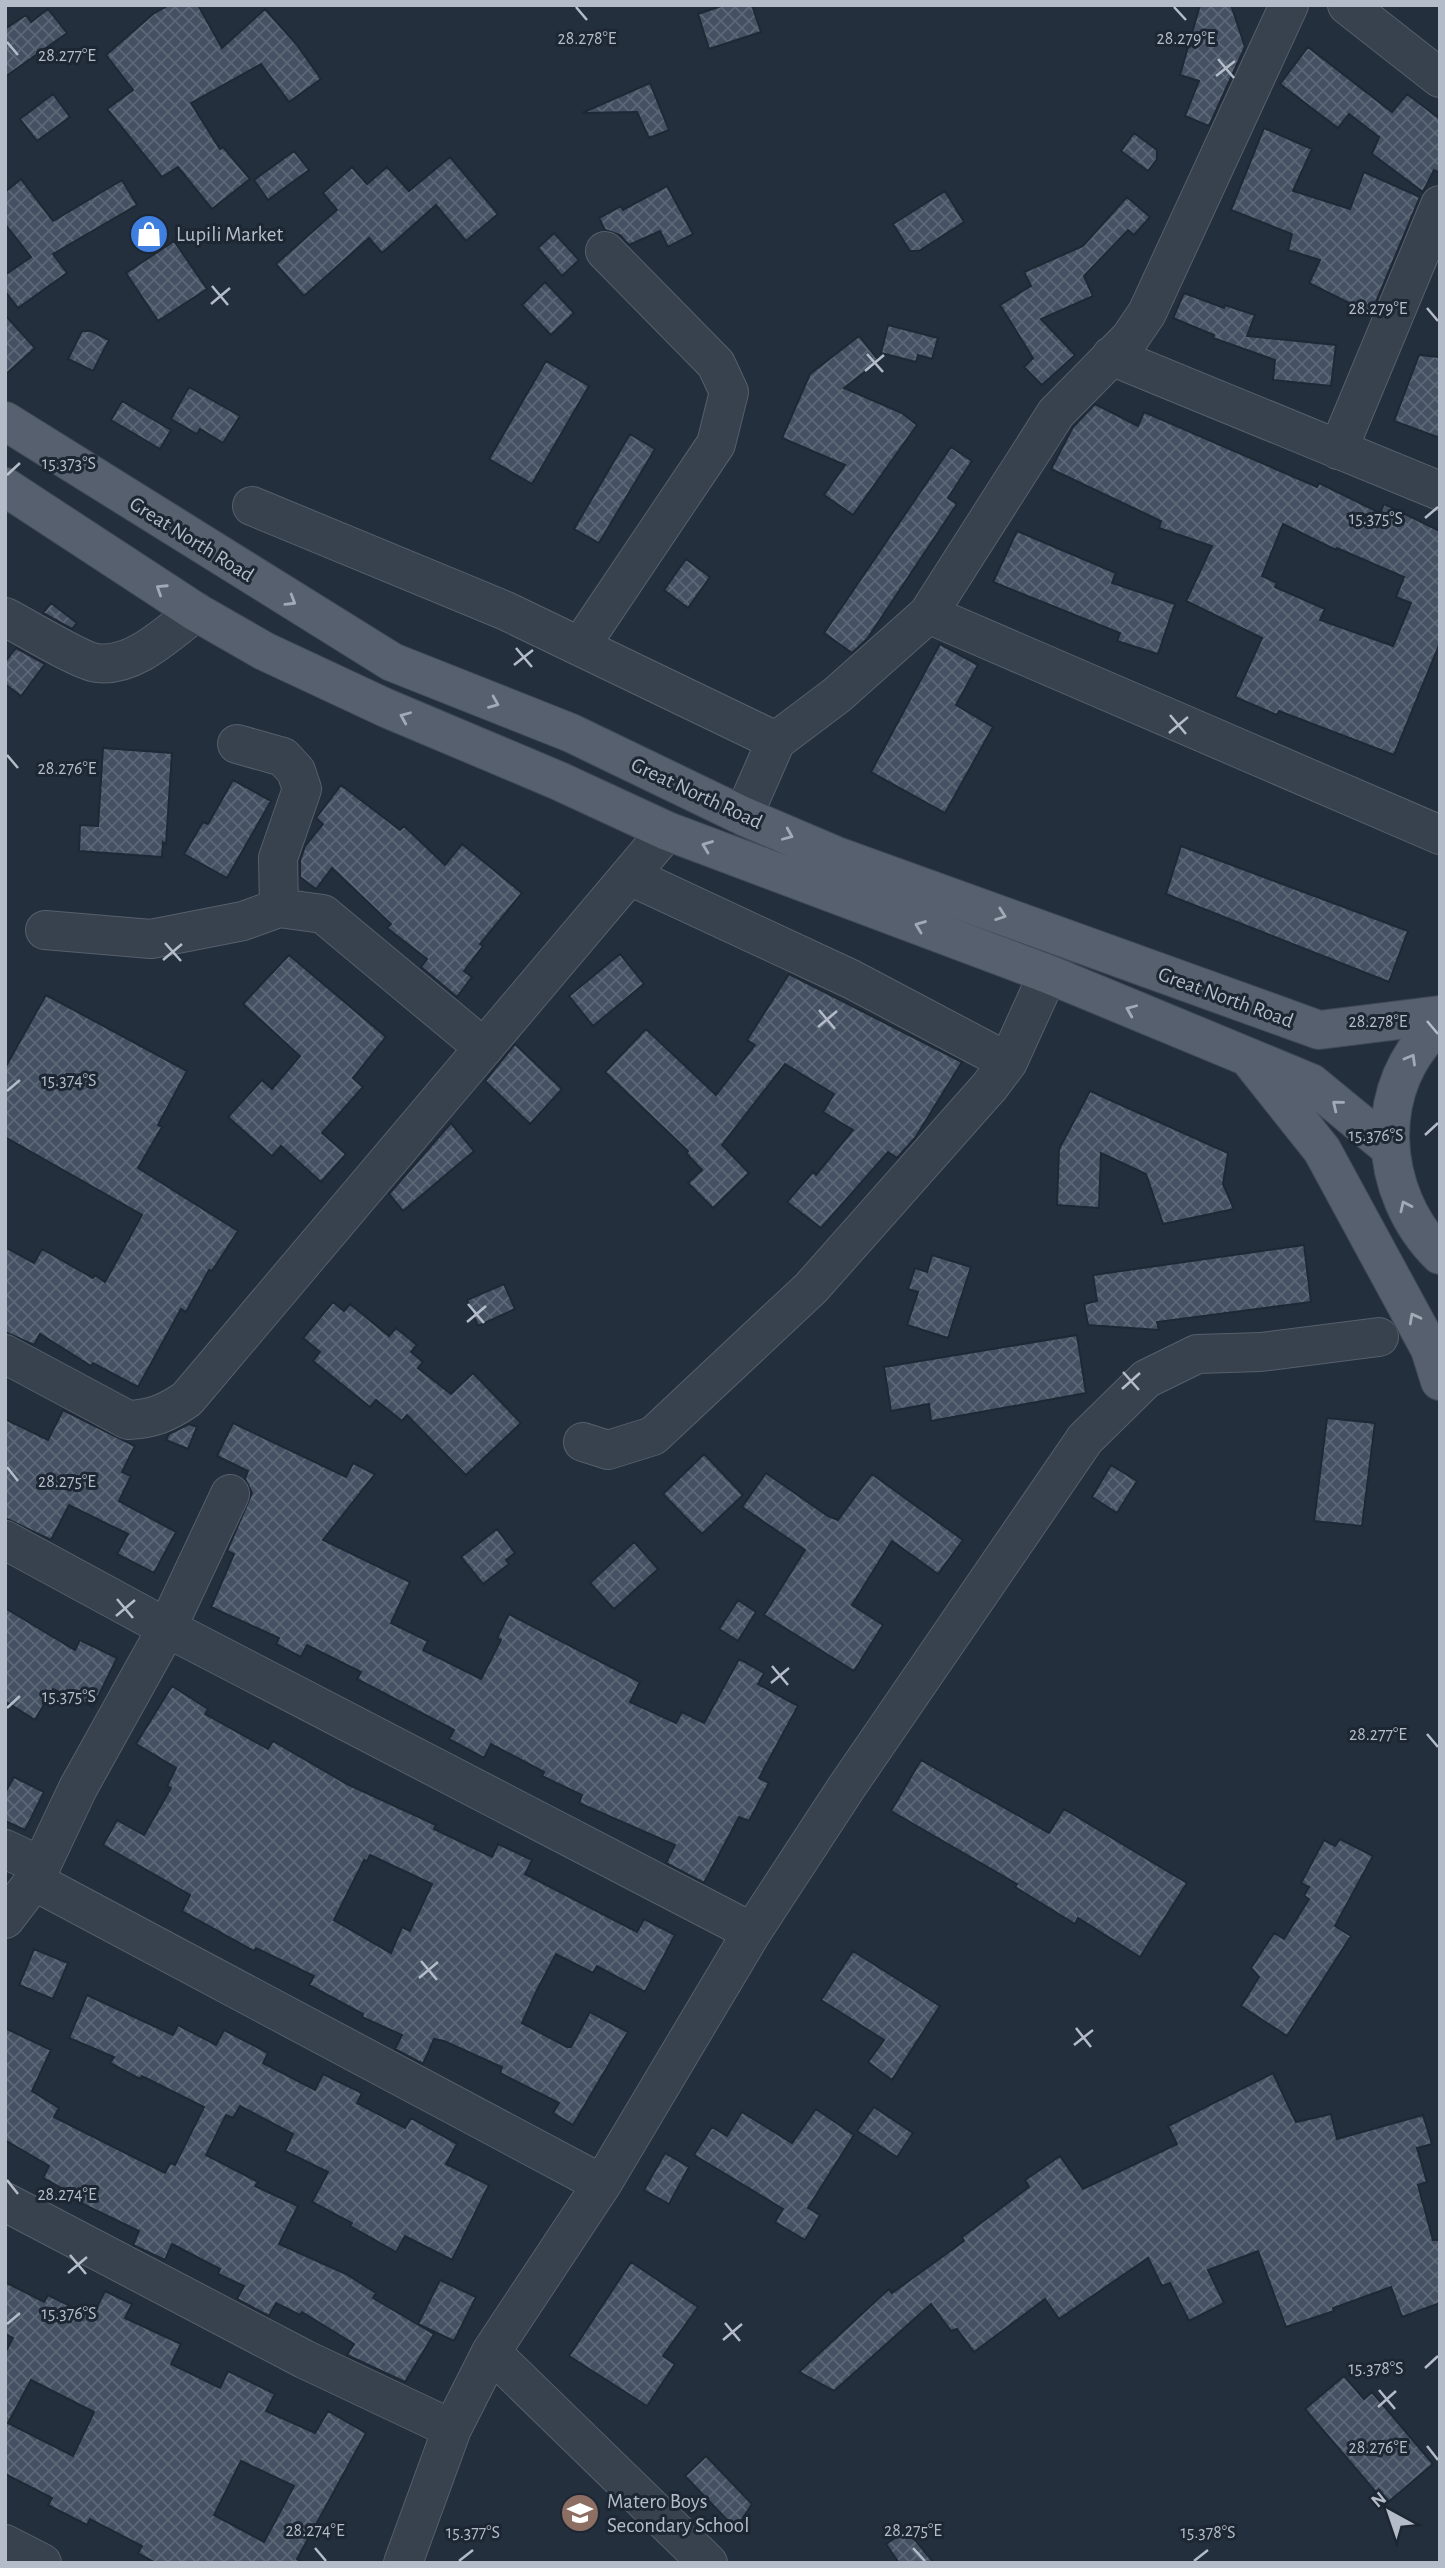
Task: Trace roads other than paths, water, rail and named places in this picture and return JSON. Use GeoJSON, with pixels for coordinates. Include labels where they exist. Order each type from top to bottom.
{"type":"FeatureCollection","features":[{"type":"Feature","properties":{"kind":"main road","name":"Great North Road"},"geometry":{"type":"LineString","coordinates":[[5,421],[392,662],[571,733],[743,816],[834,855],[1319,1030],[1440,1015]]}},
{"type":"Feature","properties":{"kind":"main road","name":"Great North Road"},"geometry":{"type":"LineString","coordinates":[[5,487],[196,612],[264,651],[386,708],[559,781],[667,831],[1048,974],[1311,1083],[1390,1148]]}},
{"type":"Feature","properties":{"kind":"main road"},"geometry":{"type":"LineString","coordinates":[[1440,1024],[1416,1050],[1403,1072],[1395,1097],[1390,1148],[1395,1182],[1408,1214],[1440,1255]]}},
{"type":"Feature","properties":{"kind":"main road"},"geometry":{"type":"LineString","coordinates":[[1250,1059],[1322,1150],[1430,1349],[1440,1381]]}},
{"type":"Feature","properties":{"kind":"street"},"geometry":{"type":"LineString","coordinates":[[743,816],[776,741],[836,695],[928,614],[1056,413],[1130,338],[1147,313],[1289,5]]}},
{"type":"Feature","properties":{"kind":"street"},"geometry":{"type":"LineString","coordinates":[[1346,5],[1440,78]]}},
{"type":"Feature","properties":{"kind":"street"},"geometry":{"type":"LineString","coordinates":[[1338,450],[1440,205]]}},
{"type":"Feature","properties":{"kind":"street"},"geometry":{"type":"LineString","coordinates":[[581,645],[716,444],[729,392],[716,364],[605,251]]}},
{"type":"Feature","properties":{"kind":"street"},"geometry":{"type":"LineString","coordinates":[[1111,356],[1440,491]]}},
{"type":"Feature","properties":{"kind":"street"},"geometry":{"type":"LineString","coordinates":[[252,506],[581,645],[776,741]]}},
{"type":"Feature","properties":{"kind":"street"},"geometry":{"type":"LineString","coordinates":[[5,617],[96,663],[118,662],[145,650],[196,612]]}},
{"type":"Feature","properties":{"kind":"street"},"geometry":{"type":"LineString","coordinates":[[928,614],[1440,835]]}},
{"type":"Feature","properties":{"kind":"street"},"geometry":{"type":"LineString","coordinates":[[237,744],[284,757],[296,771],[302,789],[278,858],[279,908]]}},
{"type":"Feature","properties":{"kind":"street"},"geometry":{"type":"LineString","coordinates":[[5,1354],[128,1420],[147,1419],[168,1412],[187,1399],[667,831]]}},
{"type":"Feature","properties":{"kind":"street"},"geometry":{"type":"LineString","coordinates":[[630,876],[851,979],[1008,1062]]}},
{"type":"Feature","properties":{"kind":"street"},"geometry":{"type":"LineString","coordinates":[[45,930],[151,939],[243,921],[279,908],[323,914],[484,1048]]}},
{"type":"Feature","properties":{"kind":"street"},"geometry":{"type":"LineString","coordinates":[[583,1443],[608,1450],[653,1436],[811,1288],[1008,1062],[1048,974]]}},
{"type":"Feature","properties":{"kind":"street"},"geometry":{"type":"LineString","coordinates":[[403,2563],[452,2429],[491,2352],[602,2184],[752,1932],[846,1788],[1085,1439],[1146,1379],[1197,1354],[1261,1352],[1379,1337]]}},
{"type":"Feature","properties":{"kind":"street"},"geometry":{"type":"LineString","coordinates":[[5,1919],[37,1874],[78,1788],[167,1628],[230,1494]]}},
{"type":"Feature","properties":{"kind":"street"},"geometry":{"type":"LineString","coordinates":[[5,1540],[167,1628],[752,1932]]}},
{"type":"Feature","properties":{"kind":"street"},"geometry":{"type":"LineString","coordinates":[[5,1849],[37,1874],[602,2184]]}},
{"type":"Feature","properties":{"kind":"street"},"geometry":{"type":"LineString","coordinates":[[5,2202],[304,2359],[452,2429]]}},
{"type":"Feature","properties":{"kind":"street"},"geometry":{"type":"LineString","coordinates":[[491,2352],[708,2563]]}},
{"type":"Feature","properties":{"kind":"street"},"geometry":{"type":"LineString","coordinates":[[5,2544],[42,2563]]}},
{"type":"Feature","properties":{"kind":"place","name":"Lupili Market"},"geometry":{"type":"Point","coordinates":[149,234]}},
{"type":"Feature","properties":{"kind":"place","name":"Matero Boys Secondary School"},"geometry":{"type":"Point","coordinates":[580,2513]}}]}
